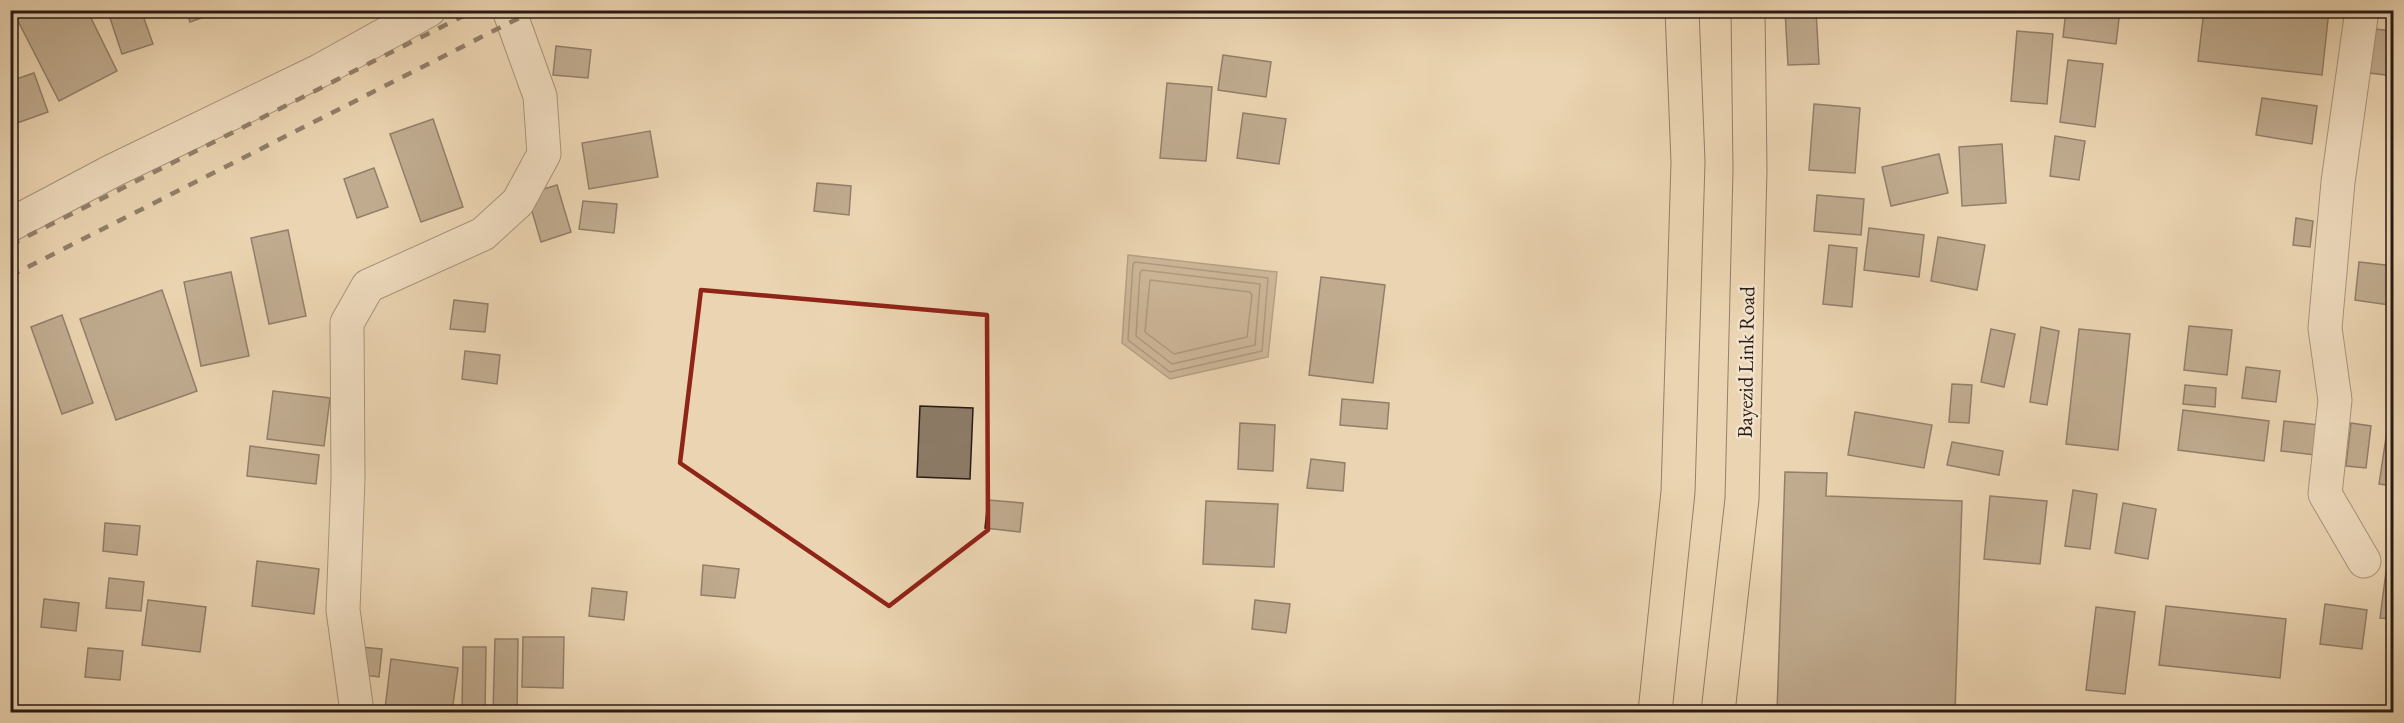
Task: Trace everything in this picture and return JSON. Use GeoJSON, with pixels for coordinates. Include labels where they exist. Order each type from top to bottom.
{"type":"FeatureCollection","features":[{"type":"Feature","properties":{"kind":"main road"},"geometry":{"type":"LineString","coordinates":[[1655,712],[1678,492],[1688,162],[1682,10]]}},
{"type":"Feature","properties":{"kind":"main road","name":"Bayezid Link Road"},"geometry":{"type":"LineString","coordinates":[[1718,712],[1742,499],[1750,170],[1748,10]]}},
{"type":"Feature","properties":{"kind":"street"},"geometry":{"type":"LineString","coordinates":[[10,225],[123,166],[319,71],[429,10]]}},
{"type":"Feature","properties":{"kind":"street"},"geometry":{"type":"LineString","coordinates":[[357,712],[343,609],[348,478],[347,323],[368,286],[483,234],[518,202],[544,154],[540,96],[509,10]]}},
{"type":"Feature","properties":{"kind":"street"},"geometry":{"type":"LineString","coordinates":[[2362,10],[2338,182],[2325,328],[2335,400],[2325,494],[2364,561]]}},
{"type":"Feature","properties":{"kind":"highlighted area"},"geometry":{"type":"Polygon","coordinates":[[[701,290],[987,315],[988,530],[889,606],[680,463],[701,290]]]}},
{"type":"Feature","properties":{"kind":"water"},"geometry":{"type":"Polygon","coordinates":[[[1128,255],[1277,272],[1268,357],[1170,379],[1122,343],[1128,255]]]}},
{"type":"Feature","properties":{"kind":"building"},"geometry":{"type":"Polygon","coordinates":[[[34,10],[87,10],[117,71],[59,101],[17,19],[34,10]]]}},
{"type":"Feature","properties":{"kind":"building"},"geometry":{"type":"Polygon","coordinates":[[[121,10],[141,10],[153,44],[122,54],[109,15],[121,10]]]}},
{"type":"Feature","properties":{"kind":"building"},"geometry":{"type":"Polygon","coordinates":[[[186,10],[221,10],[221,11],[190,22],[186,10]]]}},
{"type":"Feature","properties":{"kind":"building"},"geometry":{"type":"Polygon","coordinates":[[[1785,10],[1816,10],[1819,64],[1788,65],[1785,10]]]}},
{"type":"Feature","properties":{"kind":"building"},"geometry":{"type":"Polygon","coordinates":[[[2066,10],[2120,10],[2116,44],[2063,37],[2066,10]]]}},
{"type":"Feature","properties":{"kind":"building"},"geometry":{"type":"Polygon","coordinates":[[[2204,10],[2329,10],[2322,75],[2198,61],[2204,10]]]}},
{"type":"Feature","properties":{"kind":"building"},"geometry":{"type":"Polygon","coordinates":[[[2374,29],[2394,31],[2394,76],[2369,73],[2374,29]]]}},
{"type":"Feature","properties":{"kind":"building"},"geometry":{"type":"Polygon","coordinates":[[[2017,31],[2053,34],[2047,104],[2011,101],[2017,31]]]}},
{"type":"Feature","properties":{"kind":"building"},"geometry":{"type":"Polygon","coordinates":[[[556,46],[591,50],[588,78],[553,75],[556,46]]]}},
{"type":"Feature","properties":{"kind":"building"},"geometry":{"type":"Polygon","coordinates":[[[1223,55],[1271,62],[1266,97],[1218,90],[1223,55]]]}},
{"type":"Feature","properties":{"kind":"building"},"geometry":{"type":"Polygon","coordinates":[[[2068,60],[2103,64],[2095,127],[2060,122],[2068,60]]]}},
{"type":"Feature","properties":{"kind":"building"},"geometry":{"type":"Polygon","coordinates":[[[34,73],[48,112],[17,123],[10,104],[10,81],[34,73]]]}},
{"type":"Feature","properties":{"kind":"building"},"geometry":{"type":"Polygon","coordinates":[[[1167,83],[1212,87],[1206,161],[1160,158],[1167,83]]]}},
{"type":"Feature","properties":{"kind":"building"},"geometry":{"type":"Polygon","coordinates":[[[2262,98],[2317,106],[2312,144],[2256,135],[2262,98]]]}},
{"type":"Feature","properties":{"kind":"building"},"geometry":{"type":"Polygon","coordinates":[[[1814,104],[1860,108],[1855,173],[1809,170],[1814,104]]]}},
{"type":"Feature","properties":{"kind":"building"},"geometry":{"type":"Polygon","coordinates":[[[1243,113],[1286,119],[1279,164],[1237,158],[1243,113]]]}},
{"type":"Feature","properties":{"kind":"building"},"geometry":{"type":"Polygon","coordinates":[[[433,119],[463,207],[421,222],[390,134],[433,119]]]}},
{"type":"Feature","properties":{"kind":"building"},"geometry":{"type":"Polygon","coordinates":[[[650,131],[658,177],[589,189],[582,143],[650,131]]]}},
{"type":"Feature","properties":{"kind":"building"},"geometry":{"type":"Polygon","coordinates":[[[2055,136],[2085,141],[2079,180],[2050,176],[2055,136]]]}},
{"type":"Feature","properties":{"kind":"building"},"geometry":{"type":"Polygon","coordinates":[[[2002,144],[2006,203],[1962,206],[1959,147],[2002,144]]]}},
{"type":"Feature","properties":{"kind":"building"},"geometry":{"type":"Polygon","coordinates":[[[1939,154],[1948,193],[1891,206],[1882,167],[1939,154]]]}},
{"type":"Feature","properties":{"kind":"building"},"geometry":{"type":"Polygon","coordinates":[[[374,168],[388,207],[357,218],[344,179],[374,168]]]}},
{"type":"Feature","properties":{"kind":"building"},"geometry":{"type":"Polygon","coordinates":[[[817,183],[851,186],[849,215],[814,211],[817,183]]]}},
{"type":"Feature","properties":{"kind":"building"},"geometry":{"type":"Polygon","coordinates":[[[557,185],[571,232],[541,242],[527,194],[557,185]]]}},
{"type":"Feature","properties":{"kind":"building"},"geometry":{"type":"Polygon","coordinates":[[[1817,195],[1864,199],[1861,235],[1814,231],[1817,195]]]}},
{"type":"Feature","properties":{"kind":"building"},"geometry":{"type":"Polygon","coordinates":[[[583,201],[617,204],[614,233],[579,229],[583,201]]]}},
{"type":"Feature","properties":{"kind":"building"},"geometry":{"type":"Polygon","coordinates":[[[2296,218],[2313,221],[2310,247],[2293,245],[2296,218]]]}},
{"type":"Feature","properties":{"kind":"building"},"geometry":{"type":"Polygon","coordinates":[[[1869,228],[1924,235],[1919,277],[1864,270],[1869,228]]]}},
{"type":"Feature","properties":{"kind":"building"},"geometry":{"type":"Polygon","coordinates":[[[288,230],[306,316],[269,324],[251,238],[288,230]]]}},
{"type":"Feature","properties":{"kind":"building"},"geometry":{"type":"Polygon","coordinates":[[[1938,237],[1985,245],[1977,290],[1931,281],[1938,237]]]}},
{"type":"Feature","properties":{"kind":"building"},"geometry":{"type":"Polygon","coordinates":[[[1829,245],[1857,248],[1852,307],[1823,304],[1829,245]]]}},
{"type":"Feature","properties":{"kind":"building"},"geometry":{"type":"Polygon","coordinates":[[[2359,262],[2394,266],[2389,305],[2355,300],[2359,262]]]}},
{"type":"Feature","properties":{"kind":"building"},"geometry":{"type":"Polygon","coordinates":[[[231,272],[249,356],[201,366],[184,282],[231,272]]]}},
{"type":"Feature","properties":{"kind":"building"},"geometry":{"type":"Polygon","coordinates":[[[1321,277],[1385,285],[1373,383],[1309,375],[1321,277]]]}},
{"type":"Feature","properties":{"kind":"building"},"geometry":{"type":"Polygon","coordinates":[[[162,290],[197,391],[116,420],[80,319],[162,290]]]}},
{"type":"Feature","properties":{"kind":"building"},"geometry":{"type":"Polygon","coordinates":[[[454,300],[488,304],[485,332],[450,329],[454,300]]]}},
{"type":"Feature","properties":{"kind":"building"},"geometry":{"type":"Polygon","coordinates":[[[62,315],[93,403],[62,414],[31,327],[62,315]]]}},
{"type":"Feature","properties":{"kind":"building"},"geometry":{"type":"Polygon","coordinates":[[[2189,326],[2232,330],[2227,375],[2184,370],[2189,326]]]}},
{"type":"Feature","properties":{"kind":"building"},"geometry":{"type":"Polygon","coordinates":[[[2041,327],[2059,331],[2047,405],[2030,402],[2041,327]]]}},
{"type":"Feature","properties":{"kind":"building"},"geometry":{"type":"Polygon","coordinates":[[[1991,329],[2015,334],[2004,387],[1981,382],[1991,329]]]}},
{"type":"Feature","properties":{"kind":"building"},"geometry":{"type":"Polygon","coordinates":[[[2079,329],[2130,334],[2118,450],[2066,444],[2079,329]]]}},
{"type":"Feature","properties":{"kind":"building"},"geometry":{"type":"Polygon","coordinates":[[[465,351],[500,355],[497,384],[462,379],[465,351]]]}},
{"type":"Feature","properties":{"kind":"building"},"geometry":{"type":"Polygon","coordinates":[[[2246,367],[2280,371],[2276,402],[2242,398],[2246,367]]]}},
{"type":"Feature","properties":{"kind":"building"},"geometry":{"type":"Polygon","coordinates":[[[1952,384],[1972,385],[1969,423],[1949,422],[1952,384]]]}},
{"type":"Feature","properties":{"kind":"building"},"geometry":{"type":"Polygon","coordinates":[[[2185,385],[2216,388],[2215,407],[2183,404],[2185,385]]]}},
{"type":"Feature","properties":{"kind":"building"},"geometry":{"type":"Polygon","coordinates":[[[273,391],[330,398],[324,446],[267,439],[273,391]]]}},
{"type":"Feature","properties":{"kind":"building"},"geometry":{"type":"Polygon","coordinates":[[[1342,399],[1389,403],[1387,429],[1340,425],[1342,399]]]}},
{"type":"Feature","properties":{"kind":"building"},"geometry":{"type":"Polygon","coordinates":[[[920,406],[973,408],[970,479],[917,477],[920,406]]]}},
{"type":"Feature","properties":{"kind":"building"},"geometry":{"type":"Polygon","coordinates":[[[2183,410],[2269,421],[2264,461],[2178,450],[2183,410]]]}},
{"type":"Feature","properties":{"kind":"building"},"geometry":{"type":"Polygon","coordinates":[[[1855,412],[1932,425],[1924,468],[1848,455],[1855,412]]]}},
{"type":"Feature","properties":{"kind":"building"},"geometry":{"type":"Polygon","coordinates":[[[2284,421],[2319,425],[2315,455],[2281,451],[2284,421]]]}},
{"type":"Feature","properties":{"kind":"building"},"geometry":{"type":"Polygon","coordinates":[[[1240,423],[1275,425],[1273,471],[1238,469],[1240,423]]]}},
{"type":"Feature","properties":{"kind":"building"},"geometry":{"type":"Polygon","coordinates":[[[2351,423],[2371,426],[2366,468],[2346,466],[2351,423]]]}},
{"type":"Feature","properties":{"kind":"building"},"geometry":{"type":"Polygon","coordinates":[[[2387,431],[2394,432],[2394,486],[2379,484],[2387,431]]]}},
{"type":"Feature","properties":{"kind":"building"},"geometry":{"type":"Polygon","coordinates":[[[1952,442],[2003,451],[1999,475],[1947,465],[1952,442]]]}},
{"type":"Feature","properties":{"kind":"building"},"geometry":{"type":"Polygon","coordinates":[[[250,446],[319,455],[316,484],[247,476],[250,446]]]}},
{"type":"Feature","properties":{"kind":"building"},"geometry":{"type":"Polygon","coordinates":[[[1311,459],[1345,463],[1343,491],[1307,488],[1311,459]]]}},
{"type":"Feature","properties":{"kind":"building"},"geometry":{"type":"Polygon","coordinates":[[[1785,472],[1827,473],[1826,496],[1962,501],[1955,712],[1777,712],[1785,472]]]}},
{"type":"Feature","properties":{"kind":"building"},"geometry":{"type":"Polygon","coordinates":[[[2073,490],[2097,494],[2090,549],[2065,546],[2073,490]]]}},
{"type":"Feature","properties":{"kind":"building"},"geometry":{"type":"Polygon","coordinates":[[[1990,496],[2047,501],[2040,564],[1984,559],[1990,496]]]}},
{"type":"Feature","properties":{"kind":"building"},"geometry":{"type":"Polygon","coordinates":[[[988,500],[1023,503],[1020,532],[985,528],[988,500]]]}},
{"type":"Feature","properties":{"kind":"building"},"geometry":{"type":"Polygon","coordinates":[[[1206,501],[1278,504],[1274,567],[1203,564],[1206,501]]]}},
{"type":"Feature","properties":{"kind":"building"},"geometry":{"type":"Polygon","coordinates":[[[2123,503],[2156,509],[2148,559],[2115,553],[2123,503]]]}},
{"type":"Feature","properties":{"kind":"building"},"geometry":{"type":"Polygon","coordinates":[[[105,523],[140,526],[137,555],[103,551],[105,523]]]}},
{"type":"Feature","properties":{"kind":"building"},"geometry":{"type":"Polygon","coordinates":[[[257,561],[319,569],[314,614],[252,606],[257,561]]]}},
{"type":"Feature","properties":{"kind":"building"},"geometry":{"type":"Polygon","coordinates":[[[703,565],[739,569],[735,598],[701,595],[703,565]]]}},
{"type":"Feature","properties":{"kind":"building"},"geometry":{"type":"Polygon","coordinates":[[[2386,572],[2394,573],[2394,619],[2380,618],[2386,572]]]}},
{"type":"Feature","properties":{"kind":"building"},"geometry":{"type":"Polygon","coordinates":[[[109,578],[144,582],[141,611],[106,608],[109,578]]]}},
{"type":"Feature","properties":{"kind":"building"},"geometry":{"type":"Polygon","coordinates":[[[592,588],[627,592],[624,620],[589,616],[592,588]]]}},
{"type":"Feature","properties":{"kind":"building"},"geometry":{"type":"Polygon","coordinates":[[[44,599],[79,603],[76,631],[41,627],[44,599]]]}},
{"type":"Feature","properties":{"kind":"building"},"geometry":{"type":"Polygon","coordinates":[[[148,600],[206,607],[200,652],[142,645],[148,600]]]}},
{"type":"Feature","properties":{"kind":"building"},"geometry":{"type":"Polygon","coordinates":[[[1255,600],[1290,604],[1286,633],[1252,629],[1255,600]]]}},
{"type":"Feature","properties":{"kind":"building"},"geometry":{"type":"Polygon","coordinates":[[[2325,604],[2367,610],[2362,649],[2320,644],[2325,604]]]}},
{"type":"Feature","properties":{"kind":"building"},"geometry":{"type":"Polygon","coordinates":[[[2166,606],[2286,619],[2280,678],[2159,665],[2166,606]]]}},
{"type":"Feature","properties":{"kind":"building"},"geometry":{"type":"Polygon","coordinates":[[[2096,607],[2135,612],[2125,694],[2086,690],[2096,607]]]}},
{"type":"Feature","properties":{"kind":"building"},"geometry":{"type":"Polygon","coordinates":[[[523,637],[564,637],[563,688],[522,687],[523,637]]]}},
{"type":"Feature","properties":{"kind":"building"},"geometry":{"type":"Polygon","coordinates":[[[495,639],[518,639],[517,712],[493,712],[495,639]]]}},
{"type":"Feature","properties":{"kind":"building"},"geometry":{"type":"Polygon","coordinates":[[[361,647],[382,649],[379,677],[357,674],[361,647]]]}},
{"type":"Feature","properties":{"kind":"building"},"geometry":{"type":"Polygon","coordinates":[[[463,647],[486,647],[485,712],[462,712],[463,647]]]}},
{"type":"Feature","properties":{"kind":"building"},"geometry":{"type":"Polygon","coordinates":[[[88,648],[123,651],[120,680],[85,677],[88,648]]]}},
{"type":"Feature","properties":{"kind":"building"},"geometry":{"type":"Polygon","coordinates":[[[391,659],[458,668],[452,712],[409,712],[385,709],[391,659]]]}},
{"type":"Feature","properties":{"kind":"railway"},"geometry":{"type":"LineString","coordinates":[[10,245],[475,10]]}},
{"type":"Feature","properties":{"kind":"railway"},"geometry":{"type":"LineString","coordinates":[[10,276],[538,10]]}}]}
